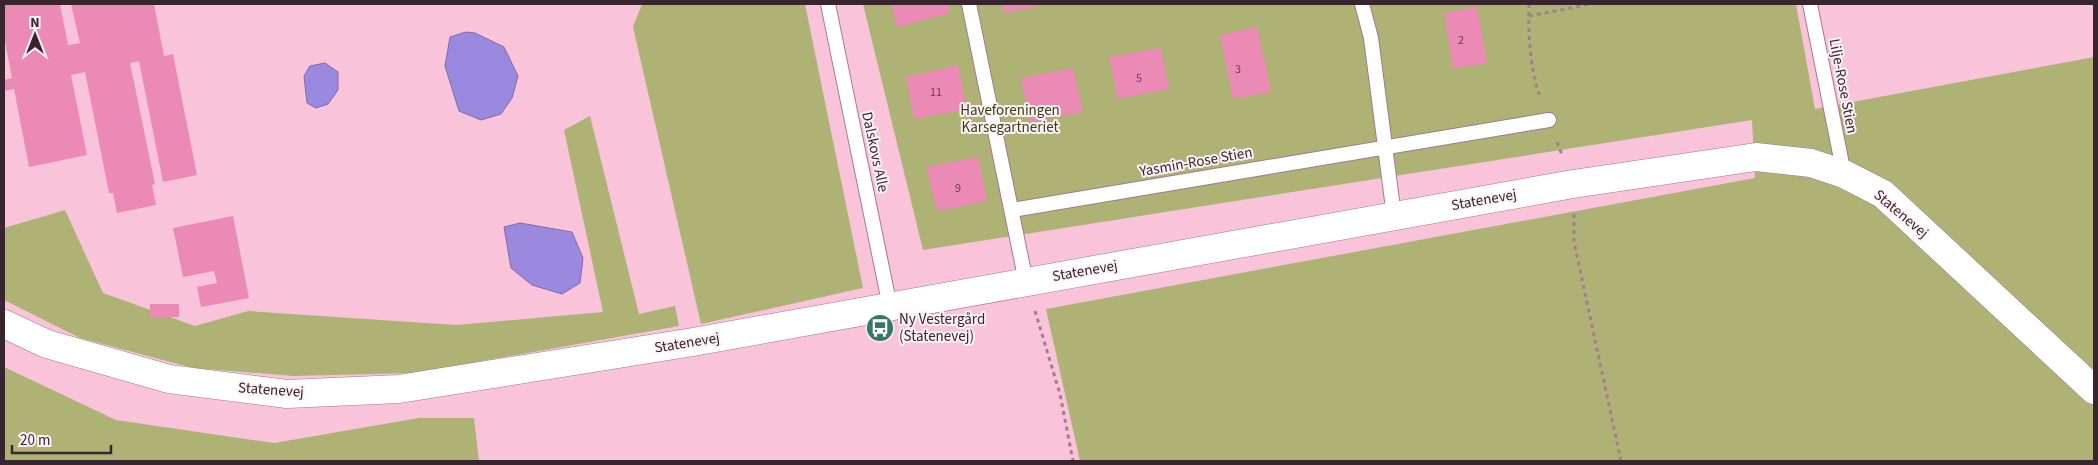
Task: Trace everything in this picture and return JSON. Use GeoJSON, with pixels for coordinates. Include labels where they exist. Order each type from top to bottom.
{"type":"FeatureCollection","features":[{"type":"Feature","properties":{"kind":"street","name":"Statenevej"},"geometry":{"type":"LineString","coordinates":[[4,324],[47,344],[169,379],[287,394],[399,389],[694,342],[1574,184],[1756,157],[1811,164],[1844,174],[1883,194],[2094,390]]}},
{"type":"Feature","properties":{"kind":"lane","name":"Dalskovs Alle"},"geometry":{"type":"LineString","coordinates":[[828,4],[890,307]]}},
{"type":"Feature","properties":{"kind":"lane"},"geometry":{"type":"LineString","coordinates":[[969,4],[1026,282]]}},
{"type":"Feature","properties":{"kind":"lane"},"geometry":{"type":"LineString","coordinates":[[1362,4],[1371,38],[1394,216]]}},
{"type":"Feature","properties":{"kind":"lane","name":"Lilje-Rose Stien"},"geometry":{"type":"LineString","coordinates":[[1810,4],[1844,174]]}},
{"type":"Feature","properties":{"kind":"lane","name":"Yasmin-Rose Stien"},"geometry":{"type":"LineString","coordinates":[[1012,210],[1549,120]]}},
{"type":"Feature","properties":{"kind":"path"},"geometry":{"type":"LineString","coordinates":[[1529,16],[1591,4]]}},
{"type":"Feature","properties":{"kind":"path"},"geometry":{"type":"LineString","coordinates":[[1574,184],[1574,242],[1621,461]]}},
{"type":"Feature","properties":{"kind":"path"},"geometry":{"type":"LineString","coordinates":[[1026,282],[1060,394],[1073,461]]}},
{"type":"Feature","properties":{"kind":"green space"},"geometry":{"type":"Polygon","coordinates":[[[642,4],[805,4],[863,288],[701,324],[633,27],[642,4]]]}},
{"type":"Feature","properties":{"kind":"green space","name":"Haveforeningen Karsegartneriet"},"geometry":{"type":"Polygon","coordinates":[[[863,4],[1796,4],[1815,109],[2094,57],[2094,461],[1080,461],[1046,309],[1755,178],[1752,120],[923,250],[863,4]]]}},
{"type":"Feature","properties":{"kind":"green space"},"geometry":{"type":"Polygon","coordinates":[[[590,116],[639,314],[675,306],[679,326],[415,373],[294,376],[193,368],[80,338],[4,300],[4,228],[65,210],[103,293],[195,326],[248,311],[456,325],[603,312],[564,130],[590,116]]]}},
{"type":"Feature","properties":{"kind":"green space"},"geometry":{"type":"Polygon","coordinates":[[[4,367],[116,420],[274,443],[419,418],[474,418],[479,461],[4,461],[4,367]]]}},
{"type":"Feature","properties":{"kind":"shaded area"},"geometry":{"type":"Polygon","coordinates":[[[466,32],[475,33],[504,47],[518,76],[512,98],[501,114],[481,120],[459,111],[445,66],[450,37],[466,32]]]}},
{"type":"Feature","properties":{"kind":"shaded area"},"geometry":{"type":"Polygon","coordinates":[[[325,63],[338,72],[338,90],[328,104],[316,108],[307,103],[304,76],[310,66],[325,63]]]}},
{"type":"Feature","properties":{"kind":"shaded area"},"geometry":{"type":"Polygon","coordinates":[[[520,223],[572,232],[583,258],[580,283],[562,294],[532,285],[511,268],[504,227],[520,223]]]}},
{"type":"Feature","properties":{"kind":"building"},"geometry":{"type":"Polygon","coordinates":[[[4,4],[60,4],[68,45],[80,43],[71,4],[154,4],[164,56],[173,54],[197,175],[163,182],[139,61],[130,63],[155,184],[152,185],[156,205],[117,213],[113,193],[109,193],[85,72],[71,75],[87,155],[29,167],[14,89],[4,91],[4,80],[12,78],[4,36],[4,4]]]}},
{"type":"Feature","properties":{"kind":"building"},"geometry":{"type":"Polygon","coordinates":[[[891,4],[947,4],[950,13],[897,27],[891,4]]]}},
{"type":"Feature","properties":{"kind":"building"},"geometry":{"type":"Polygon","coordinates":[[[1003,4],[1045,4],[1045,5],[1005,13],[1003,4]]]}},
{"type":"Feature","properties":{"kind":"building"},"geometry":{"type":"Polygon","coordinates":[[[1477,7],[1487,63],[1453,69],[1444,13],[1477,7]]]}},
{"type":"Feature","properties":{"kind":"building"},"geometry":{"type":"Polygon","coordinates":[[[1257,27],[1271,92],[1233,99],[1220,35],[1257,27]]]}},
{"type":"Feature","properties":{"kind":"building"},"geometry":{"type":"Polygon","coordinates":[[[1161,48],[1169,89],[1118,99],[1109,57],[1161,48]]]}},
{"type":"Feature","properties":{"kind":"building"},"geometry":{"type":"Polygon","coordinates":[[[958,65],[967,109],[914,119],[906,77],[958,65]]]}},
{"type":"Feature","properties":{"kind":"building"},"geometry":{"type":"Polygon","coordinates":[[[1073,68],[1083,112],[1030,122],[1021,78],[1073,68]]]}},
{"type":"Feature","properties":{"kind":"building"},"geometry":{"type":"Polygon","coordinates":[[[978,157],[987,201],[937,211],[926,167],[978,157]]]}},
{"type":"Feature","properties":{"kind":"building"},"geometry":{"type":"Polygon","coordinates":[[[233,216],[249,298],[201,307],[197,287],[217,283],[214,271],[183,277],[173,228],[233,216]]]}},
{"type":"Feature","properties":{"kind":"building"},"geometry":{"type":"Polygon","coordinates":[[[150,304],[179,304],[179,317],[150,317],[150,304]]]}},
{"type":"Feature","properties":{"kind":"place","name":"Ny Vestergård (Statenevej)"},"geometry":{"type":"Point","coordinates":[880,328]}}]}
